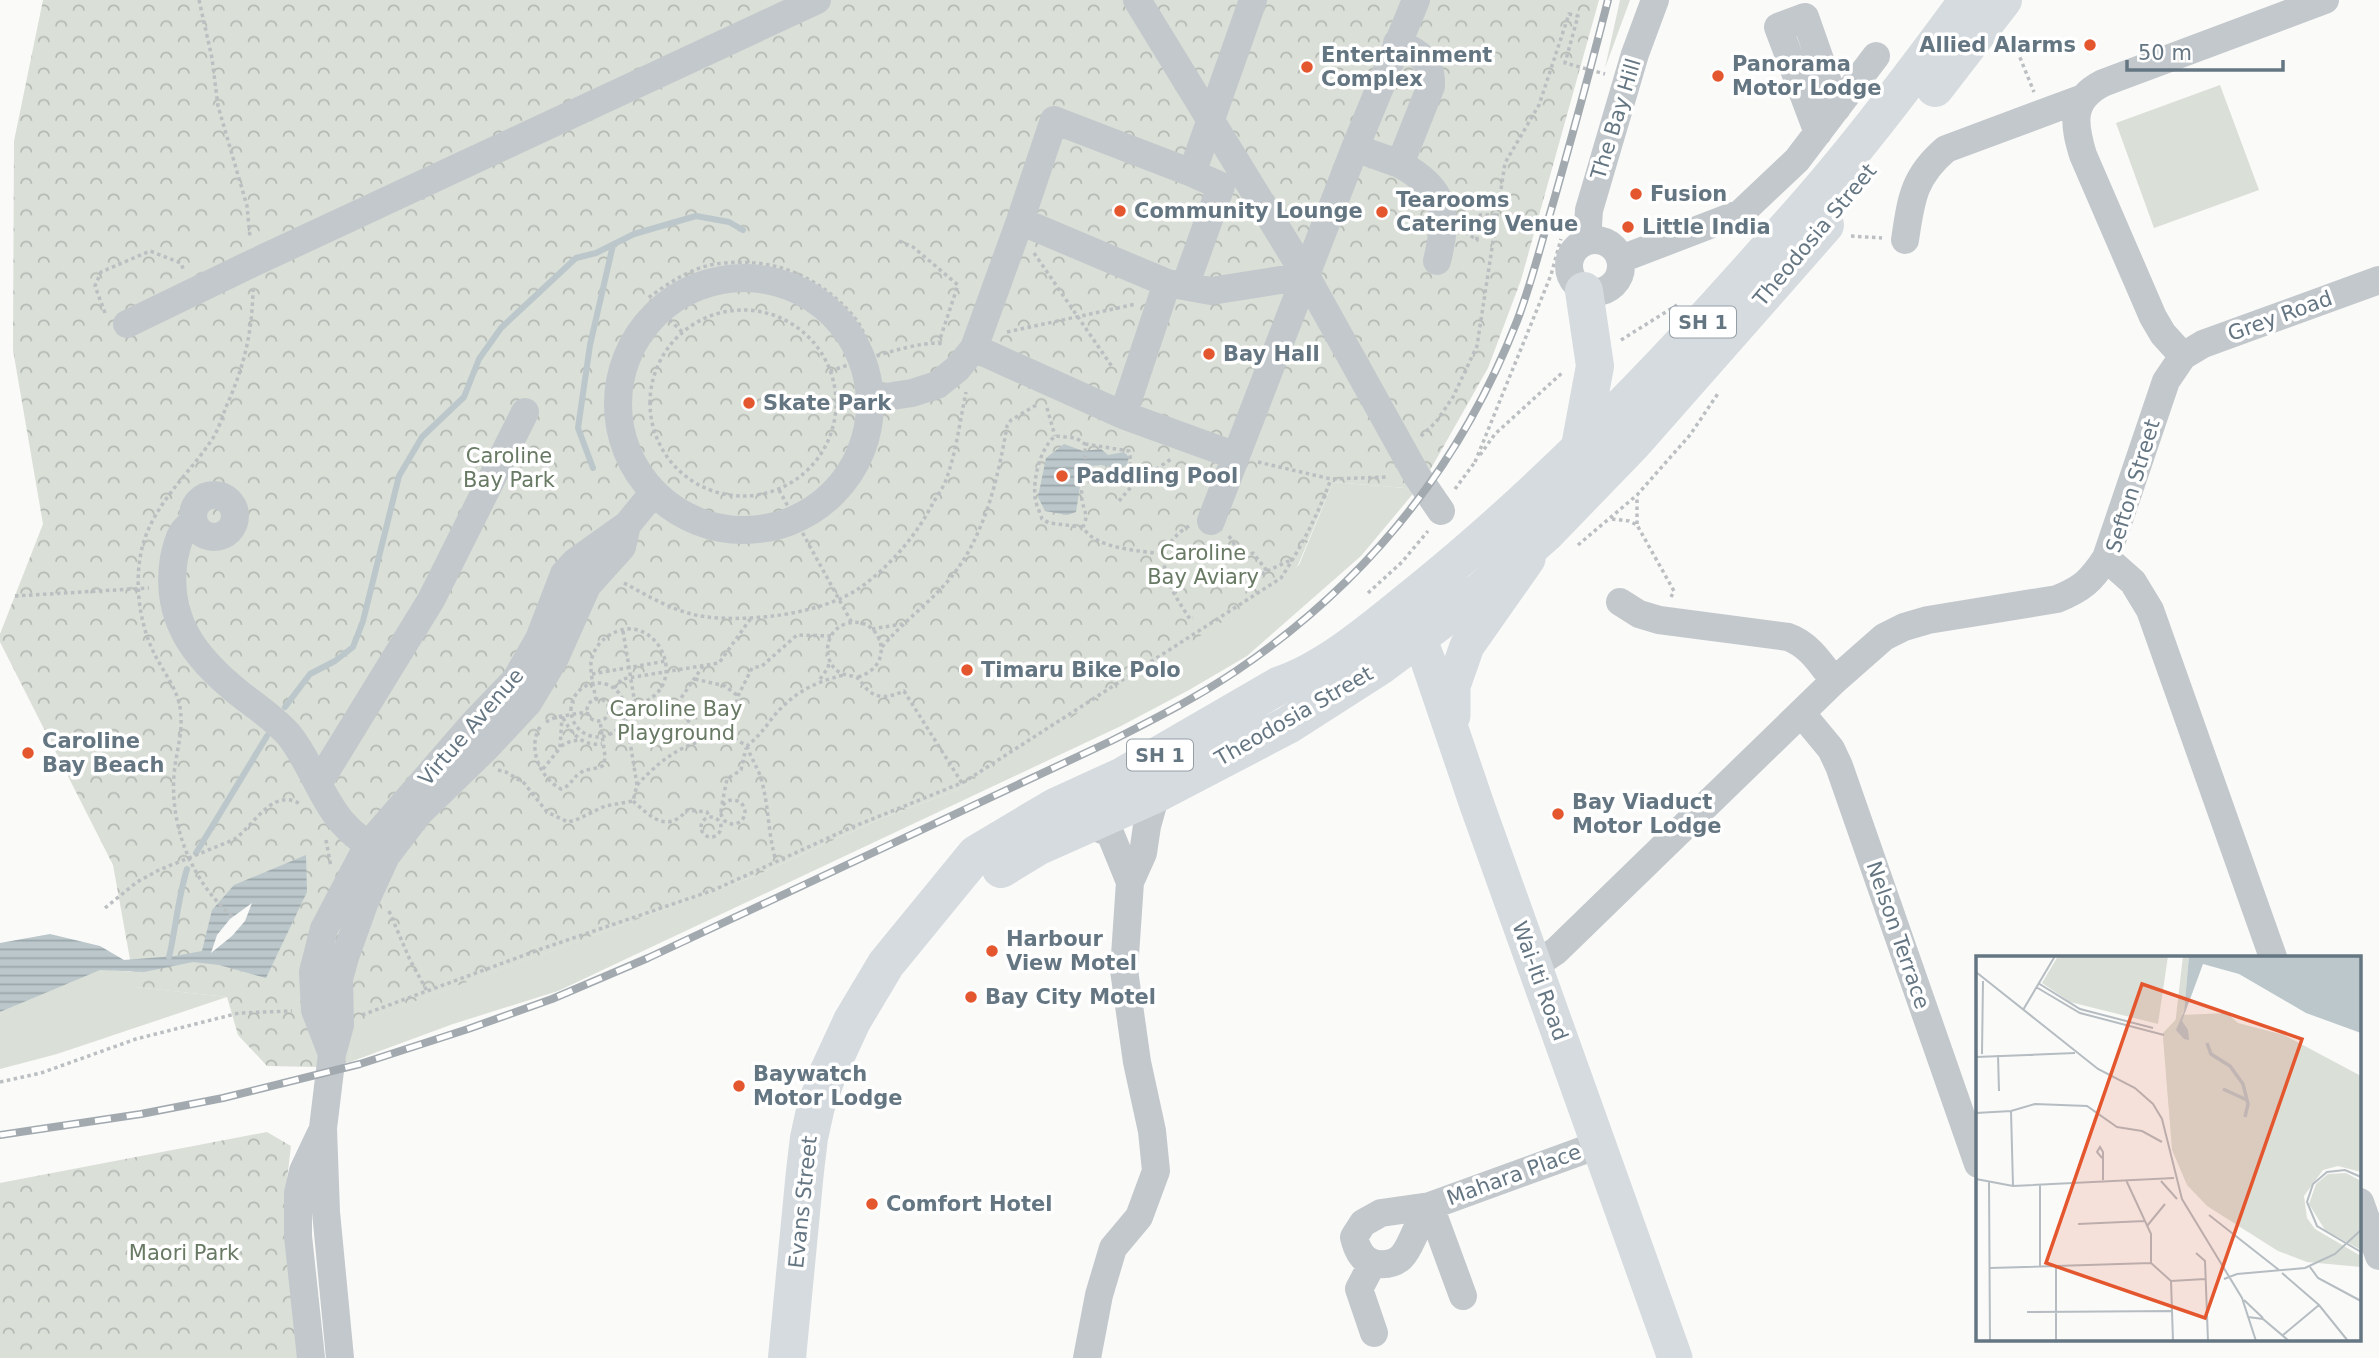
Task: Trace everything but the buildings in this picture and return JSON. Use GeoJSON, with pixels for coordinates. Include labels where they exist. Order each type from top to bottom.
{"type":"FeatureCollection","features":[{"type":"Feature","properties":{"kind":"highway"},"geometry":{"type":"LineString","coordinates":[[1929,53],[1944,0]]}},
{"type":"Feature","properties":{"kind":"highway","name":"Theodosia Street"},"geometry":{"type":"LineString","coordinates":[[929,911],[1029,852],[1156,794],[1288,724],[1380,666],[1409,623],[1483,540],[1579,452],[1648,383],[1832,177],[1929,53],[1987,6]]}},
{"type":"Feature","properties":{"kind":"highway","name":"Theodosia Street"},"geometry":{"type":"LineString","coordinates":[[929,911],[976,854],[1055,807],[1123,776],[1280,685],[1297,680],[1362,638],[1409,623],[1482,590],[1546,533],[1634,442],[1850,196],[1987,6]]}},
{"type":"Feature","properties":{"kind":"highway"},"geometry":{"type":"LineString","coordinates":[[1579,452],[1595,366],[1584,291]]}},
{"type":"Feature","properties":{"kind":"highway","name":"Evans Street"},"geometry":{"type":"LineString","coordinates":[[787,1358],[808,1138],[816,1106],[836,1054],[868,992],[886,964],[929,911]]}},
{"type":"Feature","properties":{"kind":"main road"},"geometry":{"type":"LineString","coordinates":[[1453,732],[1452,686],[1467,646],[1546,533]]}},
{"type":"Feature","properties":{"kind":"main road","name":"Wai-Iti Road"},"geometry":{"type":"LineString","coordinates":[[1409,623],[1453,732],[1675,1358]]}},
{"type":"Feature","properties":{"kind":"street"},"geometry":{"type":"LineString","coordinates":[[116,318],[193,292],[817,0]]}},
{"type":"Feature","properties":{"kind":"street"},"geometry":{"type":"LineString","coordinates":[[1137,0],[1306,276],[1402,450],[1441,511]]}},
{"type":"Feature","properties":{"kind":"street"},"geometry":{"type":"LineString","coordinates":[[1192,173],[1253,0]]}},
{"type":"Feature","properties":{"kind":"street"},"geometry":{"type":"LineString","coordinates":[[1211,522],[1396,43],[1416,0]]}},
{"type":"Feature","properties":{"kind":"street","name":"The Bay Hill"},"geometry":{"type":"LineString","coordinates":[[1584,291],[1572,280],[1568,265],[1575,238],[1589,210],[1635,54],[1656,0]]}},
{"type":"Feature","properties":{"kind":"street"},"geometry":{"type":"LineString","coordinates":[[2183,356],[2163,334],[2153,317],[2083,155],[2077,134],[2077,109],[2090,90],[2103,83],[2324,0]]}},
{"type":"Feature","properties":{"kind":"street"},"geometry":{"type":"LineString","coordinates":[[1818,133],[1778,27],[1805,17],[1837,108]]}},
{"type":"Feature","properties":{"kind":"street"},"geometry":{"type":"LineString","coordinates":[[1396,43],[1417,52],[1432,74],[1431,86],[1400,164]]}},
{"type":"Feature","properties":{"kind":"street"},"geometry":{"type":"LineString","coordinates":[[1620,259],[1741,213],[1797,160],[1876,56]]}},
{"type":"Feature","properties":{"kind":"street"},"geometry":{"type":"LineString","coordinates":[[1905,240],[1911,200],[1917,183],[1930,163],[1946,149],[2082,98]]}},
{"type":"Feature","properties":{"kind":"street"},"geometry":{"type":"LineString","coordinates":[[873,399],[912,393],[937,385],[966,358],[1020,221],[1054,120],[1221,186],[1171,290],[1126,404]]}},
{"type":"Feature","properties":{"kind":"street"},"geometry":{"type":"LineString","coordinates":[[1355,148],[1400,164],[1429,183],[1439,199],[1442,214],[1442,235],[1437,261]]}},
{"type":"Feature","properties":{"kind":"street"},"geometry":{"type":"LineString","coordinates":[[1020,221],[1171,290],[1211,291],[1306,276]]}},
{"type":"Feature","properties":{"kind":"street"},"geometry":{"type":"LineString","coordinates":[[1575,238],[1604,241],[1617,252],[1620,259],[1621,269],[1612,287],[1604,292],[1584,291]]}},
{"type":"Feature","properties":{"kind":"street"},"geometry":{"type":"LineString","coordinates":[[736,276],[777,279],[813,298],[842,326],[864,361],[873,399],[866,443],[846,481],[814,510],[774,527],[751,532],[689,517],[654,492],[631,458],[619,418],[621,377],[635,339],[659,309],[696,285],[736,276]]}},
{"type":"Feature","properties":{"kind":"street","name":"Grey Road"},"geometry":{"type":"LineString","coordinates":[[2183,356],[2203,344],[2379,281]]}},
{"type":"Feature","properties":{"kind":"street","name":"Sefton Street"},"geometry":{"type":"LineString","coordinates":[[2183,356],[2172,370],[2161,395],[2106,558],[2133,582],[2150,610],[2273,956]]}},
{"type":"Feature","properties":{"kind":"street"},"geometry":{"type":"LineString","coordinates":[[966,358],[1126,404],[1195,441],[1236,456]]}},
{"type":"Feature","properties":{"kind":"street"},"geometry":{"type":"LineString","coordinates":[[310,795],[431,600],[525,412]]}},
{"type":"Feature","properties":{"kind":"street"},"geometry":{"type":"LineString","coordinates":[[627,525],[654,492]]}},
{"type":"Feature","properties":{"kind":"street"},"geometry":{"type":"LineString","coordinates":[[194,523],[185,529],[177,543],[171,589],[178,618],[189,643],[225,682],[279,724],[292,738],[310,795],[377,850]]}},
{"type":"Feature","properties":{"kind":"street","name":"Virtue Avenue"},"geometry":{"type":"LineString","coordinates":[[377,850],[485,749],[528,702],[554,660],[587,586],[622,547],[627,525]]}},
{"type":"Feature","properties":{"kind":"street","name":"Virtue Avenue"},"geometry":{"type":"LineString","coordinates":[[340,1358],[326,1212],[323,1128],[332,1054],[315,1010],[313,972],[324,929],[356,891],[377,850],[473,724],[516,679],[539,639],[564,574],[575,562],[627,525]]}},
{"type":"Feature","properties":{"kind":"street"},"geometry":{"type":"LineString","coordinates":[[1535,965],[1556,951],[1834,681],[1884,637],[1927,620],[2057,600],[2092,580],[2106,558]]}},
{"type":"Feature","properties":{"kind":"street"},"geometry":{"type":"LineString","coordinates":[[1620,602],[1639,614],[1659,620],[1788,637],[1808,648],[1834,681]]}},
{"type":"Feature","properties":{"kind":"street","name":"Nelson Terrace"},"geometry":{"type":"LineString","coordinates":[[1802,714],[1831,750],[1839,766],[1976,1158]]}},
{"type":"Feature","properties":{"kind":"street"},"geometry":{"type":"LineString","coordinates":[[1087,1358],[1099,1296],[1113,1248],[1139,1217],[1156,1171],[1152,1131],[1137,1062],[1124,970],[1130,882],[1143,853],[1156,794]]}},
{"type":"Feature","properties":{"kind":"street"},"geometry":{"type":"LineString","coordinates":[[1087,824],[1110,833],[1130,882]]}},
{"type":"Feature","properties":{"kind":"street","name":"Virtue Avenue"},"geometry":{"type":"LineString","coordinates":[[311,1358],[298,1236],[298,1192],[303,1171],[323,1128]]}},
{"type":"Feature","properties":{"kind":"street","name":"Mahara Place"},"geometry":{"type":"LineString","coordinates":[[1430,1206],[1407,1254],[1398,1262],[1387,1265],[1372,1264],[1358,1253],[1354,1237],[1363,1223],[1381,1213],[1430,1206],[1598,1145]]}},
{"type":"Feature","properties":{"kind":"street"},"geometry":{"type":"LineString","coordinates":[[1430,1206],[1463,1296]]}},
{"type":"Feature","properties":{"kind":"street"},"geometry":{"type":"LineString","coordinates":[[2362,1208],[2379,1256]]}},
{"type":"Feature","properties":{"kind":"street"},"geometry":{"type":"LineString","coordinates":[[1372,1264],[1359,1289],[1374,1333]]}},
{"type":"Feature","properties":{"kind":"path"},"geometry":{"type":"LineString","coordinates":[[199,0],[212,58],[218,106],[247,206],[253,263],[253,324],[241,373],[213,438],[153,516],[143,544],[138,588],[150,642],[180,704],[182,732],[174,775],[177,823],[188,859],[218,904],[232,916]]}},
{"type":"Feature","properties":{"kind":"path"},"geometry":{"type":"LineString","coordinates":[[1987,6],[2015,40],[2042,114]]}},
{"type":"Feature","properties":{"kind":"path"},"geometry":{"type":"LineString","coordinates":[[1402,450],[1436,422],[1467,371],[1477,346],[1505,163],[1539,105],[1569,14],[1578,16],[1565,63],[1609,75]]}},
{"type":"Feature","properties":{"kind":"path"},"geometry":{"type":"LineString","coordinates":[[1442,214],[1477,240],[1476,215],[1497,215]]}},
{"type":"Feature","properties":{"kind":"path"},"geometry":{"type":"LineString","coordinates":[[1020,221],[1031,248],[1078,316],[1126,404]]}},
{"type":"Feature","properties":{"kind":"path"},"geometry":{"type":"LineString","coordinates":[[1846,235],[1905,240]]}},
{"type":"Feature","properties":{"kind":"path"},"geometry":{"type":"LineString","coordinates":[[1475,462],[1551,275],[1575,238]]}},
{"type":"Feature","properties":{"kind":"path"},"geometry":{"type":"LineString","coordinates":[[899,241],[913,247],[958,285],[939,342]]}},
{"type":"Feature","properties":{"kind":"path"},"geometry":{"type":"LineString","coordinates":[[116,318],[95,286],[101,272],[150,251],[181,263],[193,292]]}},
{"type":"Feature","properties":{"kind":"path"},"geometry":{"type":"LineString","coordinates":[[682,332],[648,298],[679,276],[714,264],[754,261],[799,272],[827,290],[852,314],[865,336],[864,361]]}},
{"type":"Feature","properties":{"kind":"path"},"geometry":{"type":"LineString","coordinates":[[966,358],[1011,330],[1078,316],[1171,290]]}},
{"type":"Feature","properties":{"kind":"path"},"geometry":{"type":"LineString","coordinates":[[1615,342],[1686,301]]}},
{"type":"Feature","properties":{"kind":"path"},"geometry":{"type":"LineString","coordinates":[[744,309],[775,315],[802,331],[823,355],[835,384],[836,416],[826,446],[807,471],[779,490],[754,497],[723,495],[695,484],[672,465],[656,439],[649,409],[652,379],[664,351],[682,332],[712,314],[744,309]]}},
{"type":"Feature","properties":{"kind":"path"},"geometry":{"type":"LineString","coordinates":[[830,371],[922,344],[939,342],[966,358]]}},
{"type":"Feature","properties":{"kind":"path"},"geometry":{"type":"LineString","coordinates":[[605,567],[618,580],[670,607],[705,617],[752,617],[805,610],[860,588],[904,548],[922,526],[946,480],[967,387],[966,358]]}},
{"type":"Feature","properties":{"kind":"path"},"geometry":{"type":"LineString","coordinates":[[1363,598],[1402,562],[1427,533],[1495,434],[1565,370]]}},
{"type":"Feature","properties":{"kind":"path"},"geometry":{"type":"LineString","coordinates":[[1624,507],[1690,435],[1726,383]]}},
{"type":"Feature","properties":{"kind":"path"},"geometry":{"type":"LineString","coordinates":[[881,648],[949,579],[971,549],[997,475],[1007,426],[1011,420],[1047,401]]}},
{"type":"Feature","properties":{"kind":"path"},"geometry":{"type":"LineString","coordinates":[[1086,469],[1124,471],[1129,469],[1129,452],[1085,446],[1076,438],[1055,436],[1049,442],[1038,466],[1035,496],[1042,519],[1049,523],[1083,527],[1099,541],[1164,554]]}},
{"type":"Feature","properties":{"kind":"path"},"geometry":{"type":"LineString","coordinates":[[1119,501],[1132,486],[1195,441]]}},
{"type":"Feature","properties":{"kind":"path"},"geometry":{"type":"LineString","coordinates":[[1083,527],[1087,519],[1081,492],[1086,469],[1085,446]]}},
{"type":"Feature","properties":{"kind":"path"},"geometry":{"type":"LineString","coordinates":[[1236,456],[1331,479],[1417,476]]}},
{"type":"Feature","properties":{"kind":"path"},"geometry":{"type":"LineString","coordinates":[[355,1013],[363,1016],[714,890],[891,810],[962,783],[1281,578],[1294,559],[1323,502],[1331,479]]}},
{"type":"Feature","properties":{"kind":"path"},"geometry":{"type":"LineString","coordinates":[[779,490],[852,623]]}},
{"type":"Feature","properties":{"kind":"path"},"geometry":{"type":"LineString","coordinates":[[1637,495],[1637,525],[1674,591],[1659,620]]}},
{"type":"Feature","properties":{"kind":"path"},"geometry":{"type":"LineString","coordinates":[[1609,519],[1629,521],[1637,525]]}},
{"type":"Feature","properties":{"kind":"path"},"geometry":{"type":"LineString","coordinates":[[1193,618],[1191,620],[1178,601],[1163,570],[1164,554],[1178,533],[1194,523],[1211,522],[1226,531],[1243,557],[1253,553],[1267,571]]}},
{"type":"Feature","properties":{"kind":"path"},"geometry":{"type":"LineString","coordinates":[[1256,578],[1294,559]]}},
{"type":"Feature","properties":{"kind":"path"},"geometry":{"type":"LineString","coordinates":[[15,596],[138,588]]}},
{"type":"Feature","properties":{"kind":"path"},"geometry":{"type":"LineString","coordinates":[[614,688],[622,679],[719,663],[752,617]]}},
{"type":"Feature","properties":{"kind":"path"},"geometry":{"type":"LineString","coordinates":[[709,817],[701,827],[705,835],[711,837],[721,829],[720,813],[727,779],[741,770],[747,746],[788,702],[824,675],[829,661],[827,644],[836,629],[852,623],[861,623],[877,634],[881,648],[879,661],[874,669],[858,677],[845,675],[819,681]]}},
{"type":"Feature","properties":{"kind":"path"},"geometry":{"type":"LineString","coordinates":[[871,629],[904,623]]}},
{"type":"Feature","properties":{"kind":"path"},"geometry":{"type":"LineString","coordinates":[[623,630],[635,704]]}},
{"type":"Feature","properties":{"kind":"path"},"geometry":{"type":"LineString","coordinates":[[596,699],[591,660],[600,643],[606,637],[623,630],[641,631],[654,639],[666,661],[661,688],[654,695],[635,704],[609,708]]}},
{"type":"Feature","properties":{"kind":"path"},"geometry":{"type":"LineString","coordinates":[[730,736],[738,696],[752,668],[762,666],[797,635],[831,636]]}},
{"type":"Feature","properties":{"kind":"path"},"geometry":{"type":"LineString","coordinates":[[592,674],[666,661]]}},
{"type":"Feature","properties":{"kind":"path"},"geometry":{"type":"LineString","coordinates":[[829,661],[845,675]]}},
{"type":"Feature","properties":{"kind":"path"},"geometry":{"type":"LineString","coordinates":[[701,740],[679,701],[703,666]]}},
{"type":"Feature","properties":{"kind":"path"},"geometry":{"type":"LineString","coordinates":[[858,677],[874,695],[892,696],[904,691],[962,783]]}},
{"type":"Feature","properties":{"kind":"path"},"geometry":{"type":"LineString","coordinates":[[694,679],[725,687],[738,696]]}},
{"type":"Feature","properties":{"kind":"path"},"geometry":{"type":"LineString","coordinates":[[624,718],[617,730],[602,737],[595,737],[582,732],[573,722],[572,700],[586,685],[593,683],[601,682],[620,693],[625,706],[624,718],[638,785],[633,802]]}},
{"type":"Feature","properties":{"kind":"path"},"geometry":{"type":"LineString","coordinates":[[596,699],[604,701],[609,708],[607,717],[600,721],[593,720],[587,712],[590,703],[596,699]]}},
{"type":"Feature","properties":{"kind":"path"},"geometry":{"type":"LineString","coordinates":[[587,712],[547,721],[537,733],[534,751],[550,780],[561,789],[566,788],[577,774],[604,765],[600,721]]}},
{"type":"Feature","properties":{"kind":"path"},"geometry":{"type":"LineString","coordinates":[[562,716],[573,735],[580,740],[593,745],[603,744]]}},
{"type":"Feature","properties":{"kind":"path"},"geometry":{"type":"LineString","coordinates":[[560,748],[562,716]]}},
{"type":"Feature","properties":{"kind":"path"},"geometry":{"type":"LineString","coordinates":[[638,785],[674,752],[701,740],[730,736],[747,746],[760,773],[764,786],[769,841],[776,861]]}},
{"type":"Feature","properties":{"kind":"path"},"geometry":{"type":"LineString","coordinates":[[543,769],[560,748],[571,741],[580,740]]}},
{"type":"Feature","properties":{"kind":"path"},"geometry":{"type":"LineString","coordinates":[[489,769],[506,772],[517,778],[547,812],[568,821],[605,806],[633,802],[660,822],[675,820],[687,810],[707,813],[709,817],[727,823],[736,824],[743,819],[743,804],[729,800],[722,805]]}},
{"type":"Feature","properties":{"kind":"path"},"geometry":{"type":"LineString","coordinates":[[105,908],[137,882],[243,835],[264,809],[281,801],[310,795]]}},
{"type":"Feature","properties":{"kind":"path"},"geometry":{"type":"LineString","coordinates":[[324,831],[329,864],[335,877],[388,910],[427,991]]}},
{"type":"Feature","properties":{"kind":"path"},"geometry":{"type":"LineString","coordinates":[[0,1082],[41,1073],[136,1039],[239,1013],[293,1011]]}},
{"type":"Feature","properties":{"kind":"green space","name":"Caroline Bay Park"},"geometry":{"type":"Polygon","coordinates":[[[43,0],[1599,0],[1521,280],[1488,368],[1417,489],[1333,482],[1298,565],[1279,586],[957,790],[880,819],[755,876],[353,1024],[350,1062],[317,1067],[267,1066],[238,1035],[227,997],[135,987],[113,865],[0,642],[0,634],[43,524],[13,350],[14,141],[43,0]]]}},
{"type":"Feature","properties":{"kind":"green space"},"geometry":{"type":"Polygon","coordinates":[[[1620,0],[1630,0],[1605,68],[1620,0]]]}},
{"type":"Feature","properties":{"kind":"green space"},"geometry":{"type":"Polygon","coordinates":[[[2220,85],[2259,190],[2154,228],[2116,123],[2220,85]]]}},
{"type":"Feature","properties":{"kind":"green space"},"geometry":{"type":"Polygon","coordinates":[[[1333,482],[1417,489],[1361,556],[1247,656],[1121,726],[558,991],[453,1024],[350,1062],[352,1024],[755,876],[880,819],[957,790],[1299,565],[1333,482]]]}},
{"type":"Feature","properties":{"kind":"green space"},"geometry":{"type":"Polygon","coordinates":[[[99,969],[133,972],[136,987],[227,997],[57,1054],[0,1069],[0,1012],[99,969]]]}},
{"type":"Feature","properties":{"kind":"green space","name":"Maori Park"},"geometry":{"type":"Polygon","coordinates":[[[267,1132],[291,1146],[285,1196],[301,1358],[0,1358],[0,1183],[267,1132]]]}},
{"type":"Feature","properties":{"kind":"shaded area","name":"Paddling Pool"},"geometry":{"type":"Polygon","coordinates":[[[1064,444],[1083,451],[1101,449],[1108,455],[1124,452],[1129,457],[1127,465],[1119,469],[1101,465],[1083,467],[1076,512],[1067,515],[1045,511],[1038,497],[1046,458],[1064,444]]]}},
{"type":"Feature","properties":{"kind":"shaded area"},"geometry":{"type":"Polygon","coordinates":[[[306,855],[307,892],[266,978],[219,965],[193,962],[144,972],[100,970],[0,1012],[0,943],[50,934],[100,946],[124,960],[202,951],[212,910],[234,885],[306,855]]]}},
{"type":"Feature","properties":{"kind":"pier"},"geometry":{"type":"Polygon","coordinates":[[[252,903],[245,921],[211,953],[217,935],[230,919],[252,903]]]}},
{"type":"Feature","properties":{"kind":"waterway"},"geometry":{"type":"LineString","coordinates":[[285,707],[310,674],[335,661],[353,647],[363,621],[399,476],[422,437],[464,397],[479,359],[501,328],[576,258],[596,253],[634,234],[696,216],[729,222],[743,230]]}},
{"type":"Feature","properties":{"kind":"waterway"},"geometry":{"type":"LineString","coordinates":[[593,468],[578,428],[590,345],[613,245]]}},
{"type":"Feature","properties":{"kind":"waterway"},"geometry":{"type":"LineString","coordinates":[[196,853],[267,736]]}},
{"type":"Feature","properties":{"kind":"waterway"},"geometry":{"type":"LineString","coordinates":[[169,957],[187,869]]}},
{"type":"Feature","properties":{"kind":"railway"},"geometry":{"type":"LineString","coordinates":[[0,1135],[141,1114],[223,1098],[360,1064],[552,999],[648,958],[1111,741],[1236,671],[1283,637],[1327,600],[1367,560],[1404,518],[1467,425],[1494,374],[1527,291],[1608,0]]}},
{"type":"Feature","properties":{"kind":"place","name":"Allied Alarms"},"geometry":{"type":"Point","coordinates":[2090,45]}},
{"type":"Feature","properties":{"kind":"place","name":"Entertainment Complex"},"geometry":{"type":"Point","coordinates":[1307,67]}},
{"type":"Feature","properties":{"kind":"place","name":"Panorama Motor Lodge"},"geometry":{"type":"Point","coordinates":[1718,76]}},
{"type":"Feature","properties":{"kind":"place","name":"Fusion"},"geometry":{"type":"Point","coordinates":[1636,194]}},
{"type":"Feature","properties":{"kind":"place","name":"Community Lounge"},"geometry":{"type":"Point","coordinates":[1120,211]}},
{"type":"Feature","properties":{"kind":"place","name":"Tearooms Catering Venue"},"geometry":{"type":"Point","coordinates":[1382,212]}},
{"type":"Feature","properties":{"kind":"place","name":"Little India"},"geometry":{"type":"Point","coordinates":[1628,227]}},
{"type":"Feature","properties":{"kind":"place","name":"Bay Hall"},"geometry":{"type":"Point","coordinates":[1209,354]}},
{"type":"Feature","properties":{"kind":"place","name":"Skate Park"},"geometry":{"type":"Point","coordinates":[749,403]}},
{"type":"Feature","properties":{"kind":"place","name":"Paddling Pool"},"geometry":{"type":"Point","coordinates":[1062,476]}},
{"type":"Feature","properties":{"kind":"place","name":"Timaru Bike Polo"},"geometry":{"type":"Point","coordinates":[967,670]}},
{"type":"Feature","properties":{"kind":"place","name":"Caroline Bay Beach"},"geometry":{"type":"Point","coordinates":[28,753]}},
{"type":"Feature","properties":{"kind":"place","name":"Bay Viaduct Motor Lodge"},"geometry":{"type":"Point","coordinates":[1558,814]}},
{"type":"Feature","properties":{"kind":"place","name":"Harbour View Motel"},"geometry":{"type":"Point","coordinates":[992,951]}},
{"type":"Feature","properties":{"kind":"place","name":"Bay City Motel"},"geometry":{"type":"Point","coordinates":[971,997]}},
{"type":"Feature","properties":{"kind":"place","name":"Baywatch Motor Lodge"},"geometry":{"type":"Point","coordinates":[739,1086]}},
{"type":"Feature","properties":{"kind":"place","name":"Comfort Hotel"},"geometry":{"type":"Point","coordinates":[872,1204]}},
{"type":"Feature","properties":{"kind":"park label","name":"Caroline Bay Aviary"},"geometry":{"type":"Point","coordinates":[1203,565]}},
{"type":"Feature","properties":{"kind":"park label","name":"Caroline Bay Playground"},"geometry":{"type":"Point","coordinates":[676,721]}}]}
